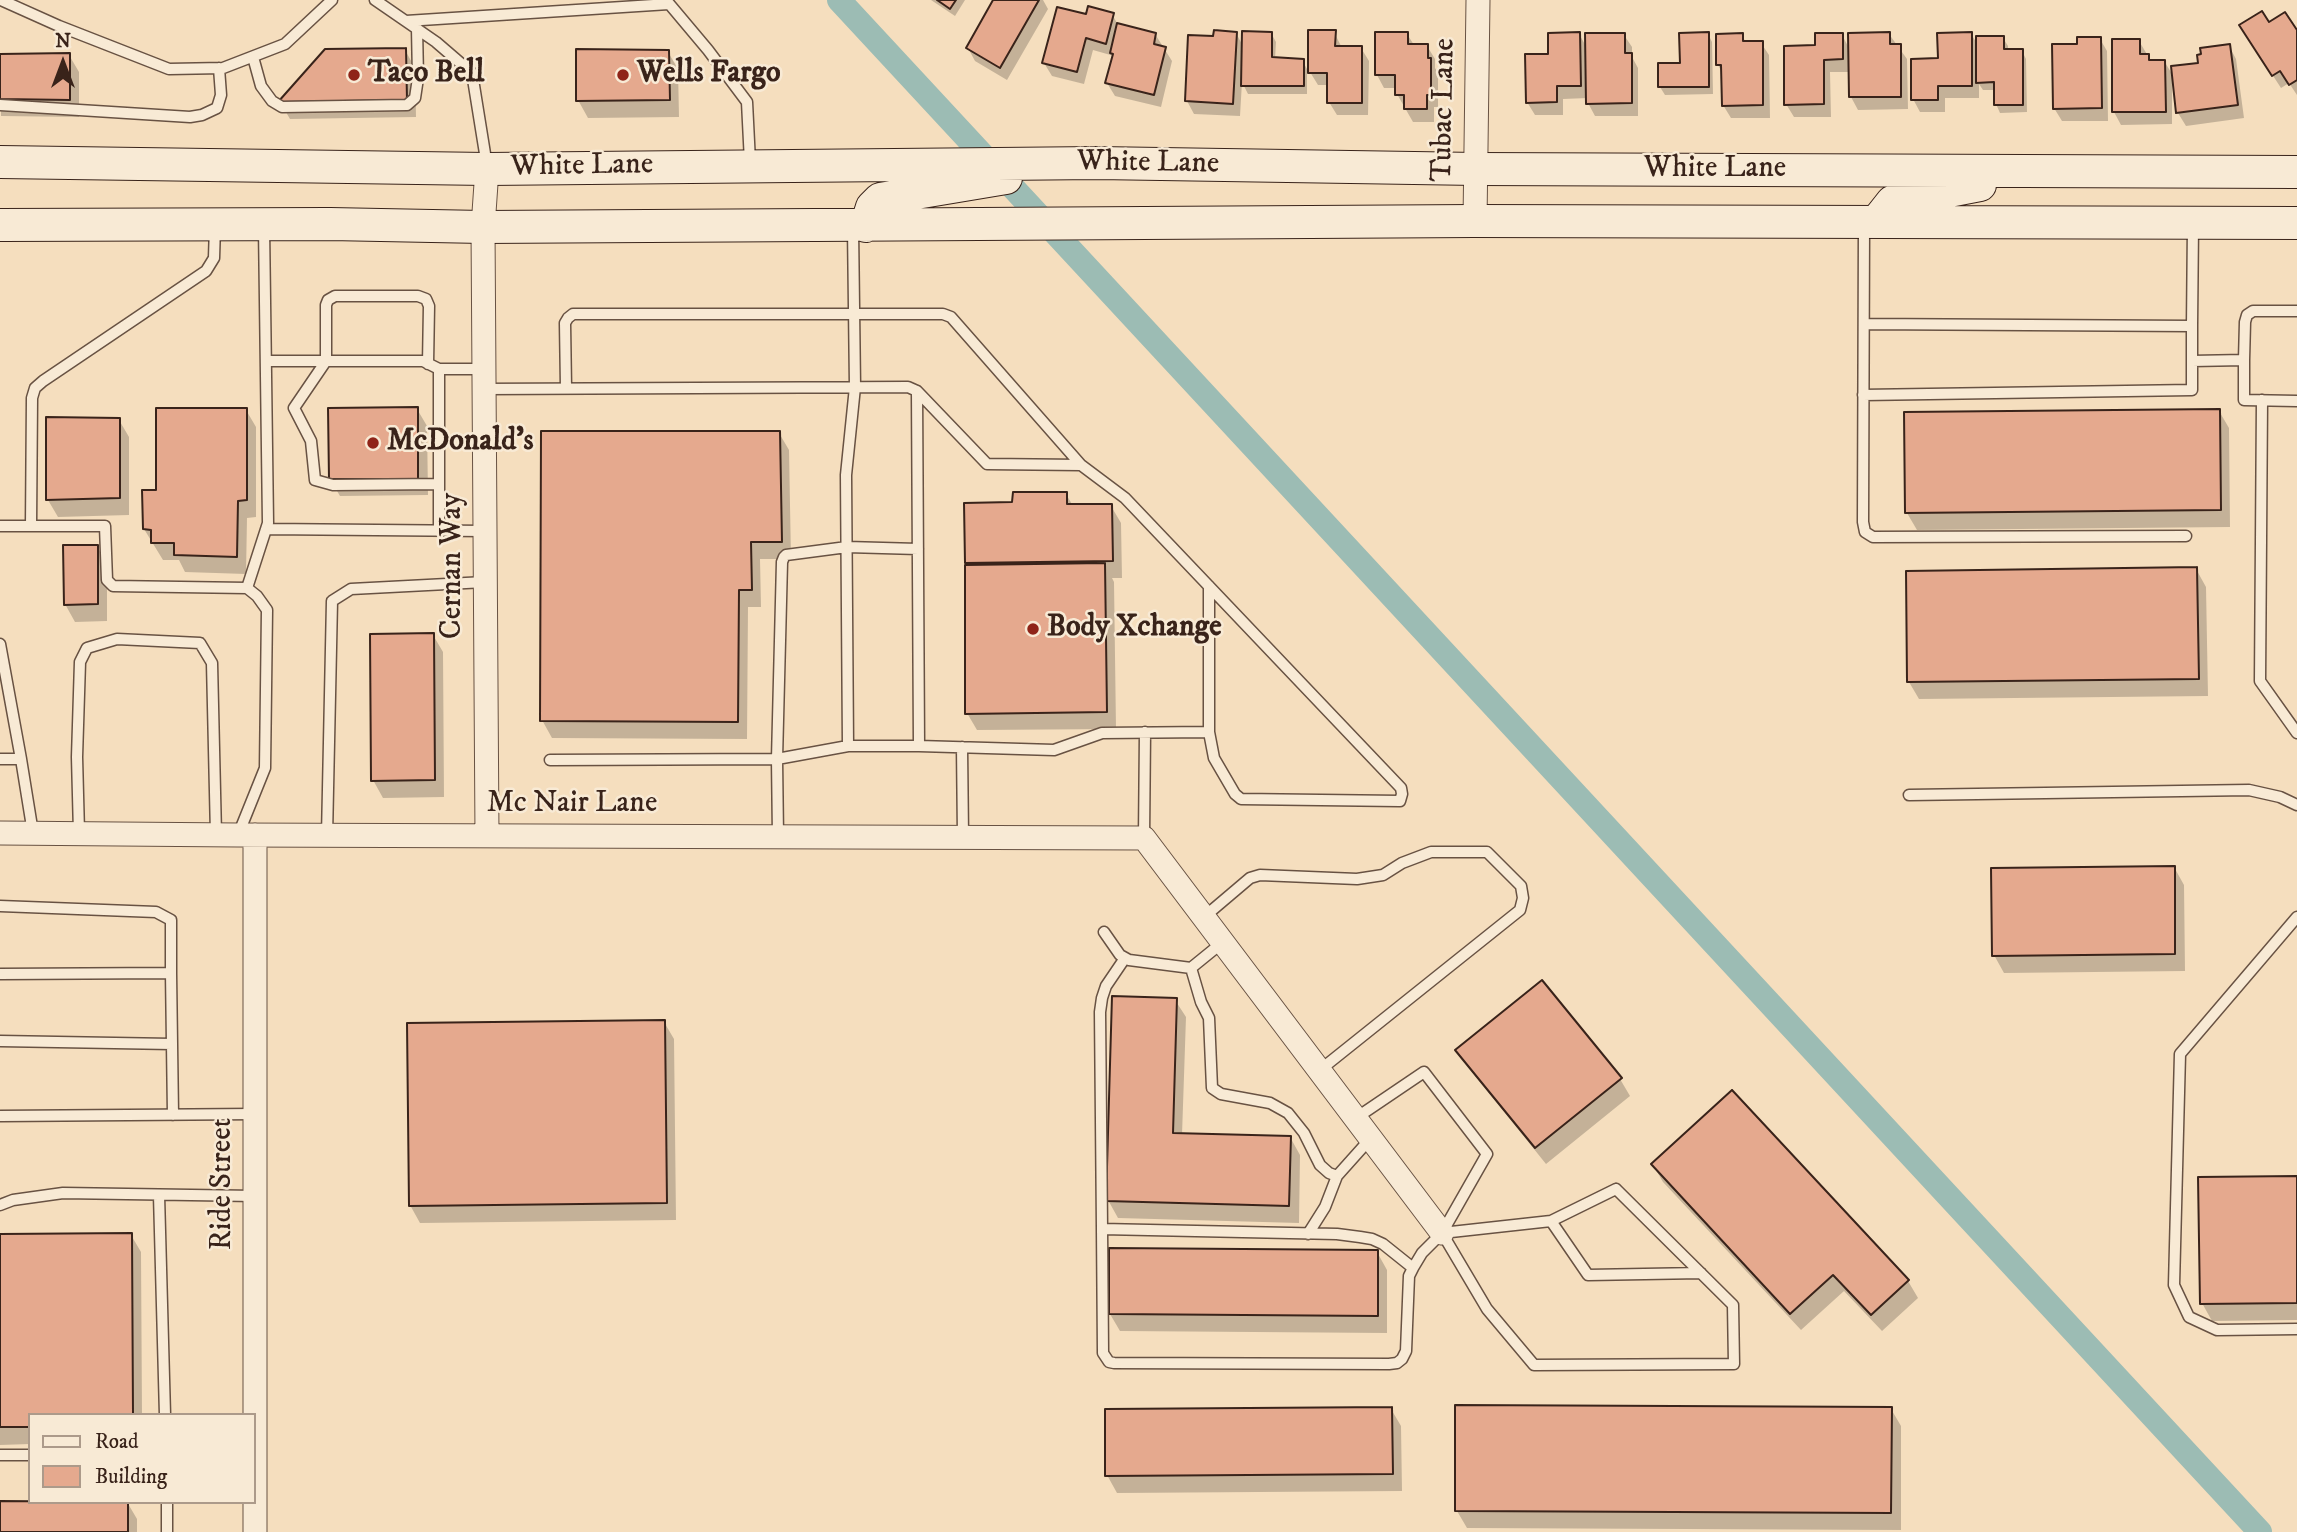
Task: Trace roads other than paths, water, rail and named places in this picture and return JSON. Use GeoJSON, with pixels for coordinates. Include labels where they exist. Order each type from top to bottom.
{"type":"FeatureCollection","features":[{"type":"Feature","properties":{"kind":"main road","name":"White Lane"},"geometry":{"type":"LineString","coordinates":[[0,162],[487,169],[1098,163],[1477,169],[2297,172]]}},
{"type":"Feature","properties":{"kind":"main road"},"geometry":{"type":"LineString","coordinates":[[905,211],[1098,163]]}},
{"type":"Feature","properties":{"kind":"main road"},"geometry":{"type":"LineString","coordinates":[[1871,221],[1892,202],[2058,171]]}},
{"type":"Feature","properties":{"kind":"main road","name":"White Lane"},"geometry":{"type":"LineString","coordinates":[[0,225],[859,226],[905,211],[1101,224],[1475,221],[2297,223]]}},
{"type":"Feature","properties":{"kind":"street","name":"Tubac Lane"},"geometry":{"type":"LineString","coordinates":[[1475,221],[1478,0]]}},
{"type":"Feature","properties":{"kind":"street","name":"Cernan Way"},"geometry":{"type":"LineString","coordinates":[[487,169],[483,227],[487,836]]}},
{"type":"Feature","properties":{"kind":"street","name":"Mc Nair Lane"},"geometry":{"type":"LineString","coordinates":[[0,833],[1144,838]]}},
{"type":"Feature","properties":{"kind":"street","name":"Ride Street"},"geometry":{"type":"LineString","coordinates":[[237,835],[255,1114],[254,1413]]}},
{"type":"Feature","properties":{"kind":"street"},"geometry":{"type":"LineString","coordinates":[[1144,838],[1442,1233]]}},
{"type":"Feature","properties":{"kind":"street","name":"Ride Street"},"geometry":{"type":"LineString","coordinates":[[255,1504],[255,1532]]}},
{"type":"Feature","properties":{"kind":"lane"},"geometry":{"type":"LineString","coordinates":[[1,0],[169,69],[219,68],[285,44],[332,0]]}},
{"type":"Feature","properties":{"kind":"lane"},"geometry":{"type":"LineString","coordinates":[[374,0],[436,42],[472,74],[487,169]]}},
{"type":"Feature","properties":{"kind":"lane"},"geometry":{"type":"LineString","coordinates":[[406,21],[668,2],[747,102],[750,165]]}},
{"type":"Feature","properties":{"kind":"lane"},"geometry":{"type":"LineString","coordinates":[[253,57],[261,86],[272,101],[282,107],[407,105],[415,98],[418,78],[416,28]]}},
{"type":"Feature","properties":{"kind":"lane"},"geometry":{"type":"LineString","coordinates":[[0,105],[190,117],[202,115],[217,108],[221,94],[219,68]]}},
{"type":"Feature","properties":{"kind":"lane"},"geometry":{"type":"LineString","coordinates":[[1871,221],[1864,324],[1865,532],[1873,537],[2186,536]]}},
{"type":"Feature","properties":{"kind":"lane"},"geometry":{"type":"LineString","coordinates":[[1863,395],[2192,390],[2193,222]]}},
{"type":"Feature","properties":{"kind":"lane"},"geometry":{"type":"LineString","coordinates":[[31,526],[32,398],[35,388],[211,266],[214,258],[215,224]]}},
{"type":"Feature","properties":{"kind":"lane"},"geometry":{"type":"LineString","coordinates":[[247,588],[267,529],[264,224]]}},
{"type":"Feature","properties":{"kind":"lane"},"geometry":{"type":"LineString","coordinates":[[848,746],[846,475],[855,387],[854,315],[859,226]]}},
{"type":"Feature","properties":{"kind":"lane"},"geometry":{"type":"LineString","coordinates":[[439,485],[333,485],[315,480],[311,441],[294,408],[326,361],[328,300],[335,296],[418,296],[426,299],[429,306],[433,366],[439,485],[439,531]]}},
{"type":"Feature","properties":{"kind":"lane"},"geometry":{"type":"LineString","coordinates":[[2297,311],[2253,311],[2247,315],[2244,360],[2244,400],[2297,401]]}},
{"type":"Feature","properties":{"kind":"lane"},"geometry":{"type":"LineString","coordinates":[[566,388],[565,323],[573,314],[943,314],[951,317],[1081,465],[1125,498],[1209,586],[1401,788],[1400,801],[1241,799],[1235,794],[1214,758],[1209,732],[1209,586]]}},
{"type":"Feature","properties":{"kind":"lane"},"geometry":{"type":"LineString","coordinates":[[1864,324],[2192,326]]}},
{"type":"Feature","properties":{"kind":"lane"},"geometry":{"type":"LineString","coordinates":[[2192,361],[2244,360]]}},
{"type":"Feature","properties":{"kind":"lane"},"geometry":{"type":"LineString","coordinates":[[266,361],[423,361],[484,379],[566,388],[908,387],[917,391],[987,464],[1081,465]]}},
{"type":"Feature","properties":{"kind":"lane"},"geometry":{"type":"LineString","coordinates":[[917,391],[919,746]]}},
{"type":"Feature","properties":{"kind":"lane"},"geometry":{"type":"LineString","coordinates":[[2262,400],[2260,681],[2297,733]]}},
{"type":"Feature","properties":{"kind":"lane"},"geometry":{"type":"LineString","coordinates":[[0,526],[105,526],[107,580],[113,586],[247,588],[257,596],[267,610],[265,768],[237,835]]}},
{"type":"Feature","properties":{"kind":"lane"},"geometry":{"type":"LineString","coordinates":[[267,529],[485,531]]}},
{"type":"Feature","properties":{"kind":"lane"},"geometry":{"type":"LineString","coordinates":[[778,837],[777,759],[782,562],[786,555],[847,547],[918,549]]}},
{"type":"Feature","properties":{"kind":"lane"},"geometry":{"type":"LineString","coordinates":[[327,836],[332,601],[351,589],[485,582]]}},
{"type":"Feature","properties":{"kind":"lane"},"geometry":{"type":"LineString","coordinates":[[79,833],[77,757],[80,662],[87,648],[117,639],[200,643],[212,663],[237,835]]}},
{"type":"Feature","properties":{"kind":"lane"},"geometry":{"type":"LineString","coordinates":[[0,645],[33,833]]}},
{"type":"Feature","properties":{"kind":"lane"},"geometry":{"type":"LineString","coordinates":[[1144,732],[1144,838]]}},
{"type":"Feature","properties":{"kind":"lane"},"geometry":{"type":"LineString","coordinates":[[550,760],[777,759],[848,746],[1054,750],[1096,734],[1209,732]]}},
{"type":"Feature","properties":{"kind":"lane"},"geometry":{"type":"LineString","coordinates":[[962,747],[963,837]]}},
{"type":"Feature","properties":{"kind":"lane"},"geometry":{"type":"LineString","coordinates":[[0,759],[21,759]]}},
{"type":"Feature","properties":{"kind":"lane"},"geometry":{"type":"LineString","coordinates":[[1909,795],[2249,790],[2280,797],[2297,805]]}},
{"type":"Feature","properties":{"kind":"lane"},"geometry":{"type":"LineString","coordinates":[[1204,917],[1250,878],[1260,875],[1357,879],[1382,875],[1402,863],[1432,852],[1487,852],[1521,886],[1520,910],[1320,1070]]}},
{"type":"Feature","properties":{"kind":"lane"},"geometry":{"type":"LineString","coordinates":[[0,906],[156,912],[171,920],[173,1115]]}},
{"type":"Feature","properties":{"kind":"lane"},"geometry":{"type":"LineString","coordinates":[[2297,917],[2180,1054],[2174,1285],[2189,1317],[2217,1330],[2297,1329]]}},
{"type":"Feature","properties":{"kind":"lane"},"geometry":{"type":"LineString","coordinates":[[1104,932],[1125,958],[1191,968],[1223,942]]}},
{"type":"Feature","properties":{"kind":"lane"},"geometry":{"type":"LineString","coordinates":[[1125,958],[1106,986],[1100,1012],[1103,1353],[1109,1362],[1397,1363],[1406,1351],[1409,1276],[1422,1253],[1442,1233],[1487,1154],[1424,1072],[1356,1118]]}},
{"type":"Feature","properties":{"kind":"lane"},"geometry":{"type":"LineString","coordinates":[[1191,968],[1201,1002],[1209,1018],[1212,1088],[1221,1094],[1270,1103],[1287,1113],[1304,1133],[1321,1165],[1329,1173],[1338,1176]]}},
{"type":"Feature","properties":{"kind":"lane"},"geometry":{"type":"LineString","coordinates":[[0,974],[171,973]]}},
{"type":"Feature","properties":{"kind":"lane"},"geometry":{"type":"LineString","coordinates":[[0,1041],[172,1044]]}},
{"type":"Feature","properties":{"kind":"lane"},"geometry":{"type":"LineString","coordinates":[[0,1116],[255,1114]]}},
{"type":"Feature","properties":{"kind":"lane"},"geometry":{"type":"LineString","coordinates":[[1308,1234],[1325,1207],[1338,1176],[1371,1138]]}},
{"type":"Feature","properties":{"kind":"lane"},"geometry":{"type":"LineString","coordinates":[[1616,1189],[1733,1305],[1734,1364],[1534,1365],[1487,1309],[1442,1233],[1551,1221],[1616,1189]]}},
{"type":"Feature","properties":{"kind":"lane"},"geometry":{"type":"LineString","coordinates":[[0,1205],[13,1200],[63,1194],[255,1196]]}},
{"type":"Feature","properties":{"kind":"lane"},"geometry":{"type":"LineString","coordinates":[[159,1195],[165,1413]]}},
{"type":"Feature","properties":{"kind":"lane"},"geometry":{"type":"LineString","coordinates":[[1551,1221],[1588,1275],[1701,1273]]}},
{"type":"Feature","properties":{"kind":"lane"},"geometry":{"type":"LineString","coordinates":[[1102,1228],[1308,1234],[1372,1239],[1383,1244],[1413,1268]]}},
{"type":"Feature","properties":{"kind":"lane"},"geometry":{"type":"LineString","coordinates":[[0,1455],[28,1455]]}},
{"type":"Feature","properties":{"kind":"lane"},"geometry":{"type":"LineString","coordinates":[[167,1504],[167,1532]]}},
{"type":"Feature","properties":{"kind":"waterway"},"geometry":{"type":"LineString","coordinates":[[839,0],[2260,1532]]}},
{"type":"Feature","properties":{"kind":"place","name":"Taco Bell"},"geometry":{"type":"Point","coordinates":[354,75]}},
{"type":"Feature","properties":{"kind":"place","name":"Wells Fargo"},"geometry":{"type":"Point","coordinates":[623,75]}},
{"type":"Feature","properties":{"kind":"place","name":"McDonald's"},"geometry":{"type":"Point","coordinates":[373,443]}},
{"type":"Feature","properties":{"kind":"place","name":"Body Xchange"},"geometry":{"type":"Point","coordinates":[1033,629]}}]}
